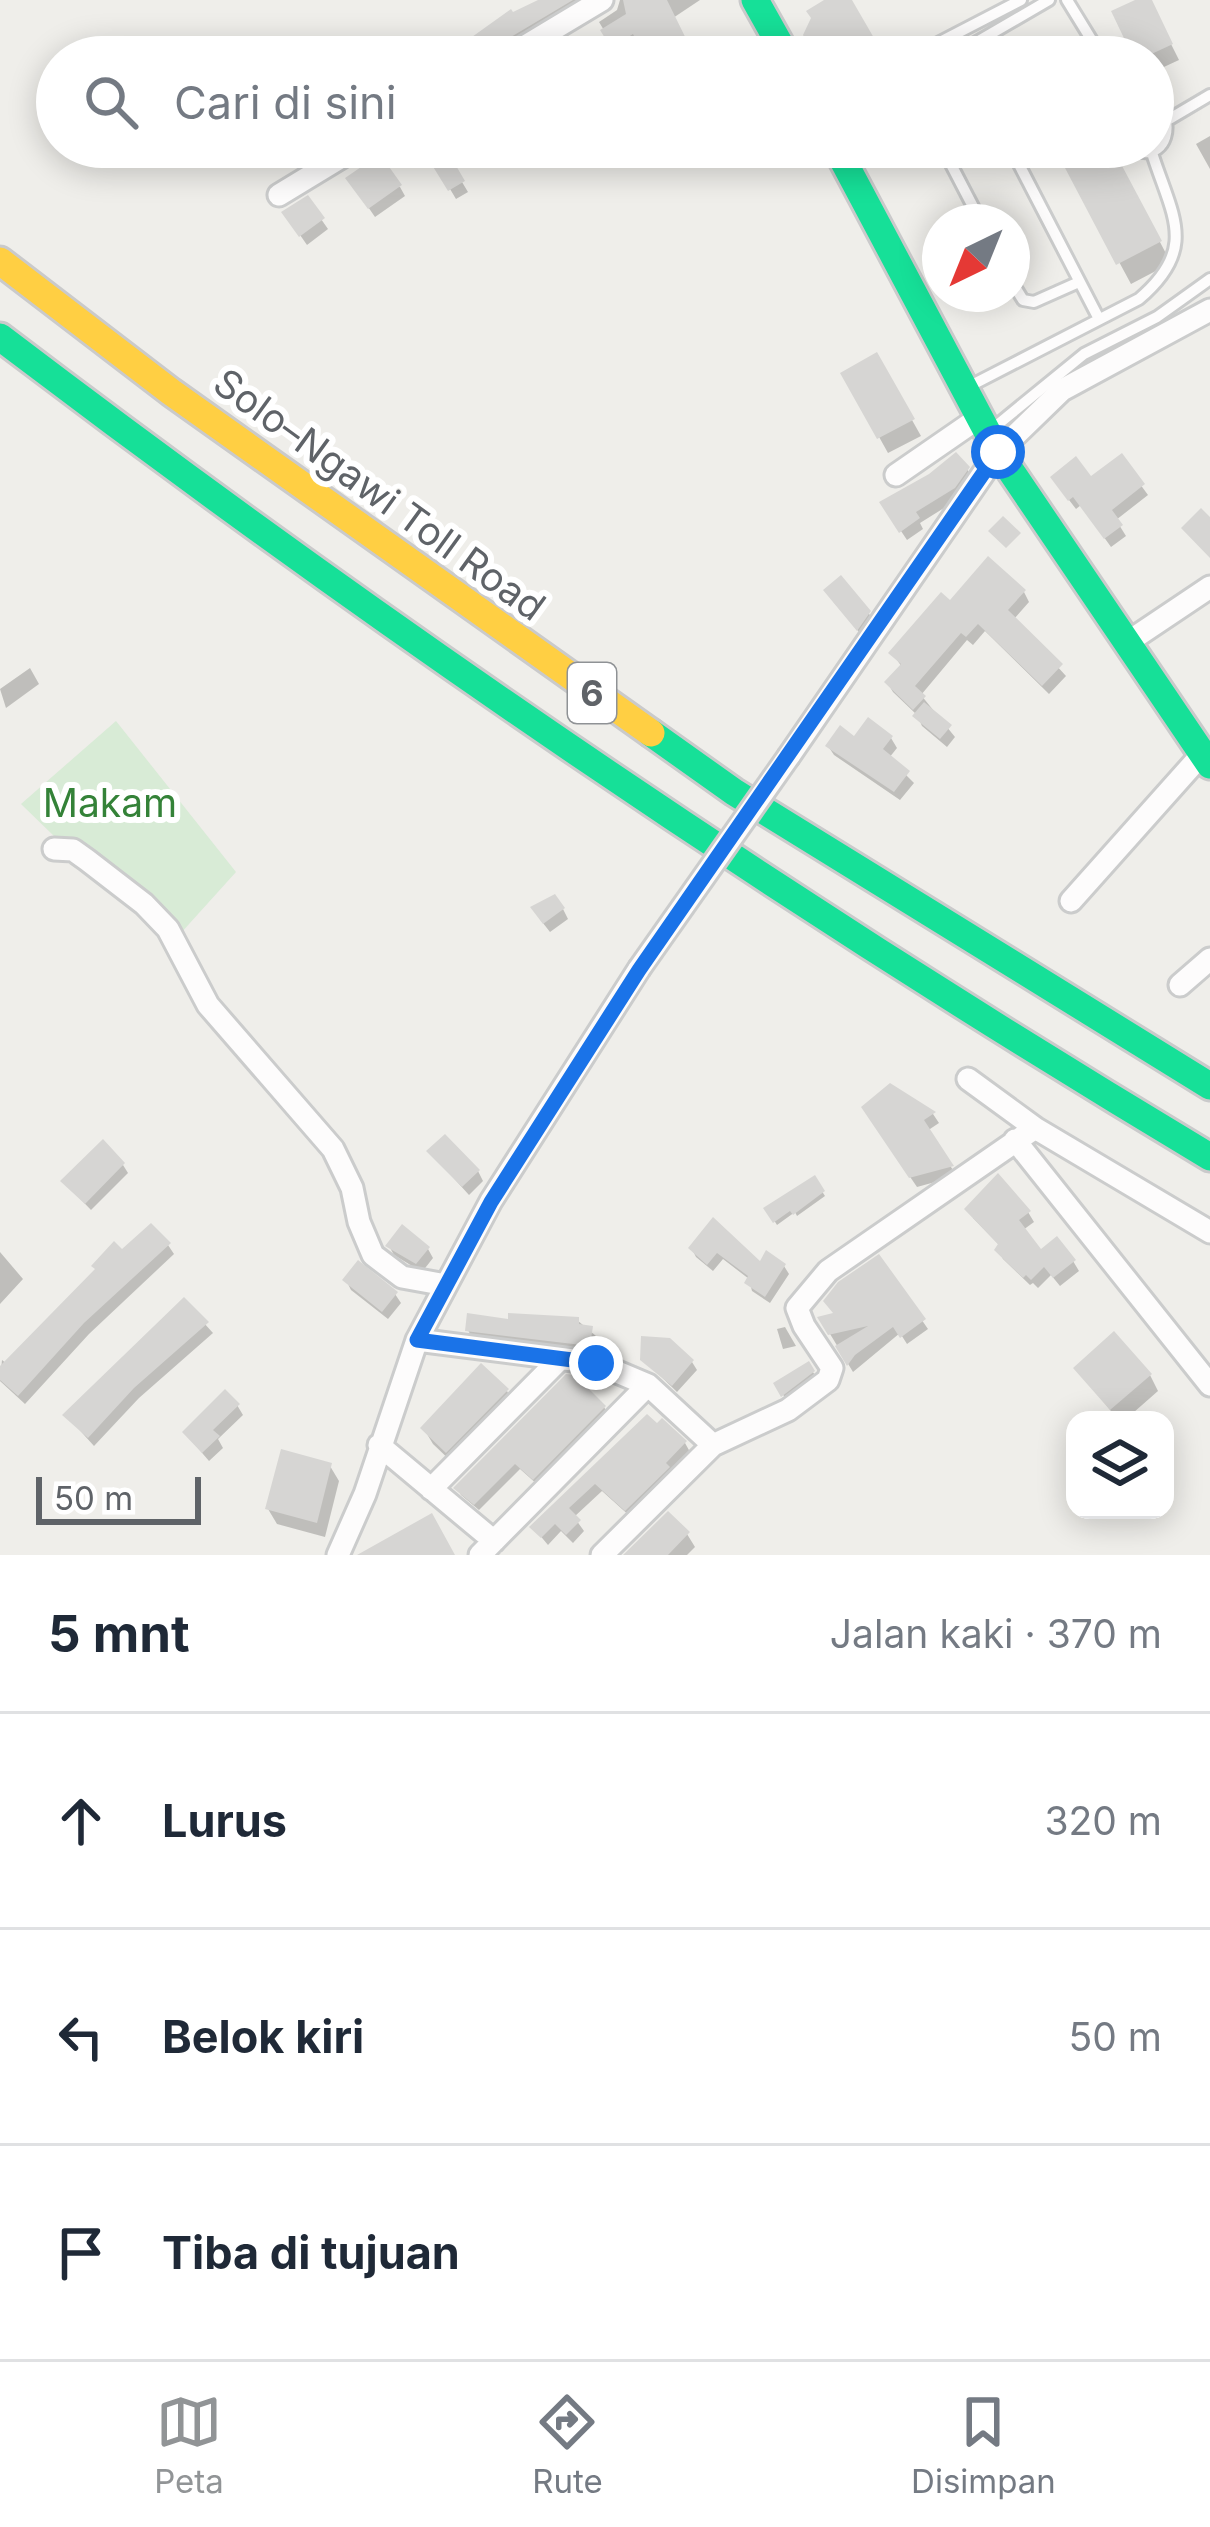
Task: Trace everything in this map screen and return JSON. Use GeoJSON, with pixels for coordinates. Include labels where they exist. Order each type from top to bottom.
{"type":"FeatureCollection","features":[{"type":"Feature","properties":{"kind":"main road"},"geometry":{"type":"LineString","coordinates":[[755,0],[775,36]]}},
{"type":"Feature","properties":{"kind":"main road"},"geometry":{"type":"LineString","coordinates":[[847,168],[989,434],[1206,759]]}},
{"type":"Feature","properties":{"kind":"main road","name":"Solo–Ngawi Toll Road"},"geometry":{"type":"LineString","coordinates":[[0,261],[171,392],[734,792],[1210,1086]]}},
{"type":"Feature","properties":{"kind":"main road","name":"6"},"geometry":{"type":"LineString","coordinates":[[0,337],[372,614],[694,838],[1210,1157]]}},
{"type":"Feature","properties":{"kind":"street"},"geometry":{"type":"LineString","coordinates":[[542,36],[602,0]]}},
{"type":"Feature","properties":{"kind":"street"},"geometry":{"type":"LineString","coordinates":[[279,194],[323,168]]}},
{"type":"Feature","properties":{"kind":"street"},"geometry":{"type":"LineString","coordinates":[[896,475],[989,434],[1210,310]]}},
{"type":"Feature","properties":{"kind":"street"},"geometry":{"type":"LineString","coordinates":[[338,1555],[365,1494],[417,1340],[491,1202],[639,970],[789,756],[989,434]]}},
{"type":"Feature","properties":{"kind":"street"},"geometry":{"type":"LineString","coordinates":[[1128,643],[1210,587]]}},
{"type":"Feature","properties":{"kind":"street"},"geometry":{"type":"LineString","coordinates":[[1071,901],[1206,759]]}},
{"type":"Feature","properties":{"kind":"street"},"geometry":{"type":"LineString","coordinates":[[53,849],[73,850],[144,904],[168,929],[208,1005],[333,1149],[352,1188],[373,1255],[402,1277],[446,1285]]}},
{"type":"Feature","properties":{"kind":"street"},"geometry":{"type":"LineString","coordinates":[[1180,985],[1210,959]]}},
{"type":"Feature","properties":{"kind":"street"},"geometry":{"type":"LineString","coordinates":[[968,1079],[1025,1134],[1210,1385]]}},
{"type":"Feature","properties":{"kind":"street"},"geometry":{"type":"LineString","coordinates":[[1025,1134],[1210,1232]]}},
{"type":"Feature","properties":{"kind":"street"},"geometry":{"type":"LineString","coordinates":[[602,1555],[713,1444],[788,1410],[828,1380],[832,1368],[797,1308],[828,1270],[1025,1134]]}},
{"type":"Feature","properties":{"kind":"street"},"geometry":{"type":"LineString","coordinates":[[417,1340],[596,1363],[648,1385],[713,1444]]}},
{"type":"Feature","properties":{"kind":"street"},"geometry":{"type":"LineString","coordinates":[[431,1489],[558,1360]]}},
{"type":"Feature","properties":{"kind":"street"},"geometry":{"type":"LineString","coordinates":[[379,1445],[431,1489],[487,1548],[648,1385]]}},
{"type":"Feature","properties":{"kind":"lane"},"geometry":{"type":"LineString","coordinates":[[957,36],[1021,0]]}},
{"type":"Feature","properties":{"kind":"lane"},"geometry":{"type":"LineString","coordinates":[[989,36],[1049,0]]}},
{"type":"Feature","properties":{"kind":"lane"},"geometry":{"type":"LineString","coordinates":[[1067,0],[1089,36]]}},
{"type":"Feature","properties":{"kind":"lane"},"geometry":{"type":"LineString","coordinates":[[1174,116],[1210,95]]}},
{"type":"Feature","properties":{"kind":"lane"},"geometry":{"type":"LineString","coordinates":[[953,168],[972,204]]}},
{"type":"Feature","properties":{"kind":"lane"},"geometry":{"type":"LineString","coordinates":[[1021,168],[1099,319]]}},
{"type":"Feature","properties":{"kind":"lane"},"geometry":{"type":"LineString","coordinates":[[963,390],[1139,298],[1158,282],[1172,263],[1178,235],[1157,168]]}},
{"type":"Feature","properties":{"kind":"lane"},"geometry":{"type":"LineString","coordinates":[[989,434],[1084,354],[1157,317],[1210,279]]}},
{"type":"Feature","properties":{"kind":"lane"},"geometry":{"type":"LineString","coordinates":[[1030,301],[1079,282]]}},
{"type":"Feature","properties":{"kind":"green space","name":"Makam"},"geometry":{"type":"Polygon","coordinates":[[[116,721],[236,872],[180,934],[75,840],[55,837],[21,804],[116,721]]]}},
{"type":"Feature","properties":{"kind":"building"},"geometry":{"type":"Polygon","coordinates":[[[538,0],[573,0],[512,36],[473,36],[511,9],[538,0]]]}},
{"type":"Feature","properties":{"kind":"building"},"geometry":{"type":"Polygon","coordinates":[[[623,0],[667,0],[685,36],[604,36],[600,30],[626,14],[623,0]]]}},
{"type":"Feature","properties":{"kind":"building"},"geometry":{"type":"Polygon","coordinates":[[[824,0],[852,0],[873,36],[804,36],[811,18],[806,11],[824,0]]]}},
{"type":"Feature","properties":{"kind":"building"},"geometry":{"type":"Polygon","coordinates":[[[1135,0],[1152,0],[1169,36],[1123,36],[1111,11],[1135,0]]]}},
{"type":"Feature","properties":{"kind":"building"},"geometry":{"type":"Polygon","coordinates":[[[360,168],[390,168],[402,185],[368,209],[345,178],[360,168]]]}},
{"type":"Feature","properties":{"kind":"building"},"geometry":{"type":"Polygon","coordinates":[[[434,168],[457,168],[465,181],[448,191],[434,168]]]}},
{"type":"Feature","properties":{"kind":"building"},"geometry":{"type":"Polygon","coordinates":[[[1065,168],[1123,168],[1162,241],[1116,265],[1065,168]]]}},
{"type":"Feature","properties":{"kind":"building"},"geometry":{"type":"Polygon","coordinates":[[[308,195],[325,218],[299,237],[281,212],[308,195]]]}},
{"type":"Feature","properties":{"kind":"building"},"geometry":{"type":"Polygon","coordinates":[[[877,352],[915,419],[877,439],[840,373],[877,352]]]}},
{"type":"Feature","properties":{"kind":"building"},"geometry":{"type":"Polygon","coordinates":[[[956,452],[970,467],[955,488],[916,512],[920,518],[899,533],[879,502],[929,474],[956,452]]]}},
{"type":"Feature","properties":{"kind":"building"},"geometry":{"type":"Polygon","coordinates":[[[1122,453],[1145,484],[1112,510],[1123,525],[1104,539],[1073,497],[1068,501],[1050,477],[1076,456],[1091,476],[1122,453]]]}},
{"type":"Feature","properties":{"kind":"building"},"geometry":{"type":"Polygon","coordinates":[[[1201,508],[1210,517],[1210,558],[1181,528],[1201,508]]]}},
{"type":"Feature","properties":{"kind":"building"},"geometry":{"type":"Polygon","coordinates":[[[1003,516],[1021,533],[1006,548],[988,531],[1003,516]]]}},
{"type":"Feature","properties":{"kind":"building"},"geometry":{"type":"Polygon","coordinates":[[[988,556],[1026,590],[1008,610],[1063,664],[1042,686],[978,624],[966,637],[961,633],[915,686],[926,696],[913,710],[884,682],[901,664],[888,653],[941,592],[950,600],[988,556]]]}},
{"type":"Feature","properties":{"kind":"building"},"geometry":{"type":"Polygon","coordinates":[[[841,575],[871,611],[857,631],[823,590],[841,575]]]}},
{"type":"Feature","properties":{"kind":"building"},"geometry":{"type":"Polygon","coordinates":[[[924,702],[952,725],[940,739],[912,716],[924,702]]]}},
{"type":"Feature","properties":{"kind":"building"},"geometry":{"type":"Polygon","coordinates":[[[868,717],[893,736],[883,749],[910,771],[894,792],[825,746],[840,725],[854,736],[868,717]]]}},
{"type":"Feature","properties":{"kind":"building"},"geometry":{"type":"Polygon","coordinates":[[[555,894],[565,908],[543,924],[530,907],[555,894]]]}},
{"type":"Feature","properties":{"kind":"building"},"geometry":{"type":"Polygon","coordinates":[[[890,1083],[936,1112],[924,1120],[954,1166],[909,1178],[861,1107],[890,1083]]]}},
{"type":"Feature","properties":{"kind":"building"},"geometry":{"type":"Polygon","coordinates":[[[445,1134],[480,1170],[462,1187],[426,1151],[445,1134]]]}},
{"type":"Feature","properties":{"kind":"building"},"geometry":{"type":"Polygon","coordinates":[[[103,1139],[125,1163],[85,1204],[60,1181],[103,1139]]]}},
{"type":"Feature","properties":{"kind":"building"},"geometry":{"type":"Polygon","coordinates":[[[998,1173],[1031,1211],[1019,1220],[1041,1249],[1057,1236],[1076,1260],[1053,1278],[1044,1267],[1031,1280],[1026,1275],[1023,1278],[994,1250],[998,1244],[964,1209],[998,1173]]]}},
{"type":"Feature","properties":{"kind":"building"},"geometry":{"type":"Polygon","coordinates":[[[815,1175],[825,1191],[793,1215],[790,1211],[773,1223],[763,1208],[815,1175]]]}},
{"type":"Feature","properties":{"kind":"building"},"geometry":{"type":"Polygon","coordinates":[[[713,1217],[760,1261],[766,1250],[786,1264],[765,1297],[744,1283],[748,1276],[717,1253],[707,1265],[688,1248],[713,1217]]]}},
{"type":"Feature","properties":{"kind":"building"},"geometry":{"type":"Polygon","coordinates":[[[151,1223],[171,1243],[84,1323],[18,1396],[0,1380],[0,1366],[95,1269],[91,1266],[114,1241],[122,1249],[151,1223]]]}},
{"type":"Feature","properties":{"kind":"building"},"geometry":{"type":"Polygon","coordinates":[[[402,1224],[430,1247],[416,1264],[385,1246],[402,1224]]]}},
{"type":"Feature","properties":{"kind":"building"},"geometry":{"type":"Polygon","coordinates":[[[879,1254],[926,1319],[900,1338],[893,1327],[847,1366],[835,1346],[868,1326],[828,1335],[817,1317],[833,1313],[823,1301],[838,1282],[879,1254]]]}},
{"type":"Feature","properties":{"kind":"building"},"geometry":{"type":"Polygon","coordinates":[[[358,1260],[398,1292],[382,1312],[342,1280],[358,1260]]]}},
{"type":"Feature","properties":{"kind":"building"},"geometry":{"type":"Polygon","coordinates":[[[184,1297],[209,1322],[134,1388],[88,1438],[62,1415],[184,1297]]]}},
{"type":"Feature","properties":{"kind":"building"},"geometry":{"type":"Polygon","coordinates":[[[467,1313],[508,1319],[508,1313],[579,1317],[579,1324],[593,1326],[590,1346],[465,1331],[467,1313]]]}},
{"type":"Feature","properties":{"kind":"building"},"geometry":{"type":"Polygon","coordinates":[[[1114,1331],[1152,1374],[1110,1410],[1073,1368],[1114,1331]]]}},
{"type":"Feature","properties":{"kind":"building"},"geometry":{"type":"Polygon","coordinates":[[[641,1336],[670,1338],[694,1360],[672,1386],[640,1360],[641,1336]]]}},
{"type":"Feature","properties":{"kind":"building"},"geometry":{"type":"Polygon","coordinates":[[[809,1361],[815,1371],[781,1397],[773,1383],[809,1361]]]}},
{"type":"Feature","properties":{"kind":"building"},"geometry":{"type":"Polygon","coordinates":[[[481,1363],[509,1389],[446,1453],[420,1428],[481,1363]]]}},
{"type":"Feature","properties":{"kind":"building"},"geometry":{"type":"Polygon","coordinates":[[[566,1374],[575,1375],[606,1406],[533,1480],[515,1464],[474,1505],[453,1488],[566,1374]]]}},
{"type":"Feature","properties":{"kind":"building"},"geometry":{"type":"Polygon","coordinates":[[[225,1389],[240,1404],[213,1430],[220,1436],[202,1453],[182,1432],[225,1389]]]}},
{"type":"Feature","properties":{"kind":"building"},"geometry":{"type":"Polygon","coordinates":[[[647,1414],[657,1423],[662,1418],[687,1441],[666,1463],[670,1467],[625,1511],[595,1484],[569,1508],[581,1520],[566,1535],[555,1524],[541,1538],[529,1527],[647,1414]]]}},
{"type":"Feature","properties":{"kind":"building"},"geometry":{"type":"Polygon","coordinates":[[[281,1449],[332,1463],[317,1523],[265,1509],[281,1449]]]}},
{"type":"Feature","properties":{"kind":"building"},"geometry":{"type":"Polygon","coordinates":[[[668,1511],[690,1532],[668,1555],[623,1555],[668,1511]]]}},
{"type":"Feature","properties":{"kind":"building"},"geometry":{"type":"Polygon","coordinates":[[[432,1513],[455,1555],[357,1555],[432,1513]]]}},
{"type":"Feature","properties":{"kind":"traffic: fast"},"geometry":{"type":"LineString","coordinates":[[755,0],[775,36]]}},
{"type":"Feature","properties":{"kind":"traffic: fast"},"geometry":{"type":"LineString","coordinates":[[847,168],[998,452],[1210,765]]}},
{"type":"Feature","properties":{"kind":"traffic: fast"},"geometry":{"type":"LineString","coordinates":[[0,337],[294,555],[594,764],[899,965],[1210,1157]]}},
{"type":"Feature","properties":{"kind":"traffic: fast"},"geometry":{"type":"LineString","coordinates":[[651,733],[734,792],[1210,1086]]}},
{"type":"Feature","properties":{"kind":"traffic: slow"},"geometry":{"type":"LineString","coordinates":[[0,261],[171,392],[651,733]]}},
{"type":"Feature","properties":{"kind":"route"},"geometry":{"type":"LineString","coordinates":[[596,1363],[417,1340],[491,1202],[639,970],[998,452]]}}]}
